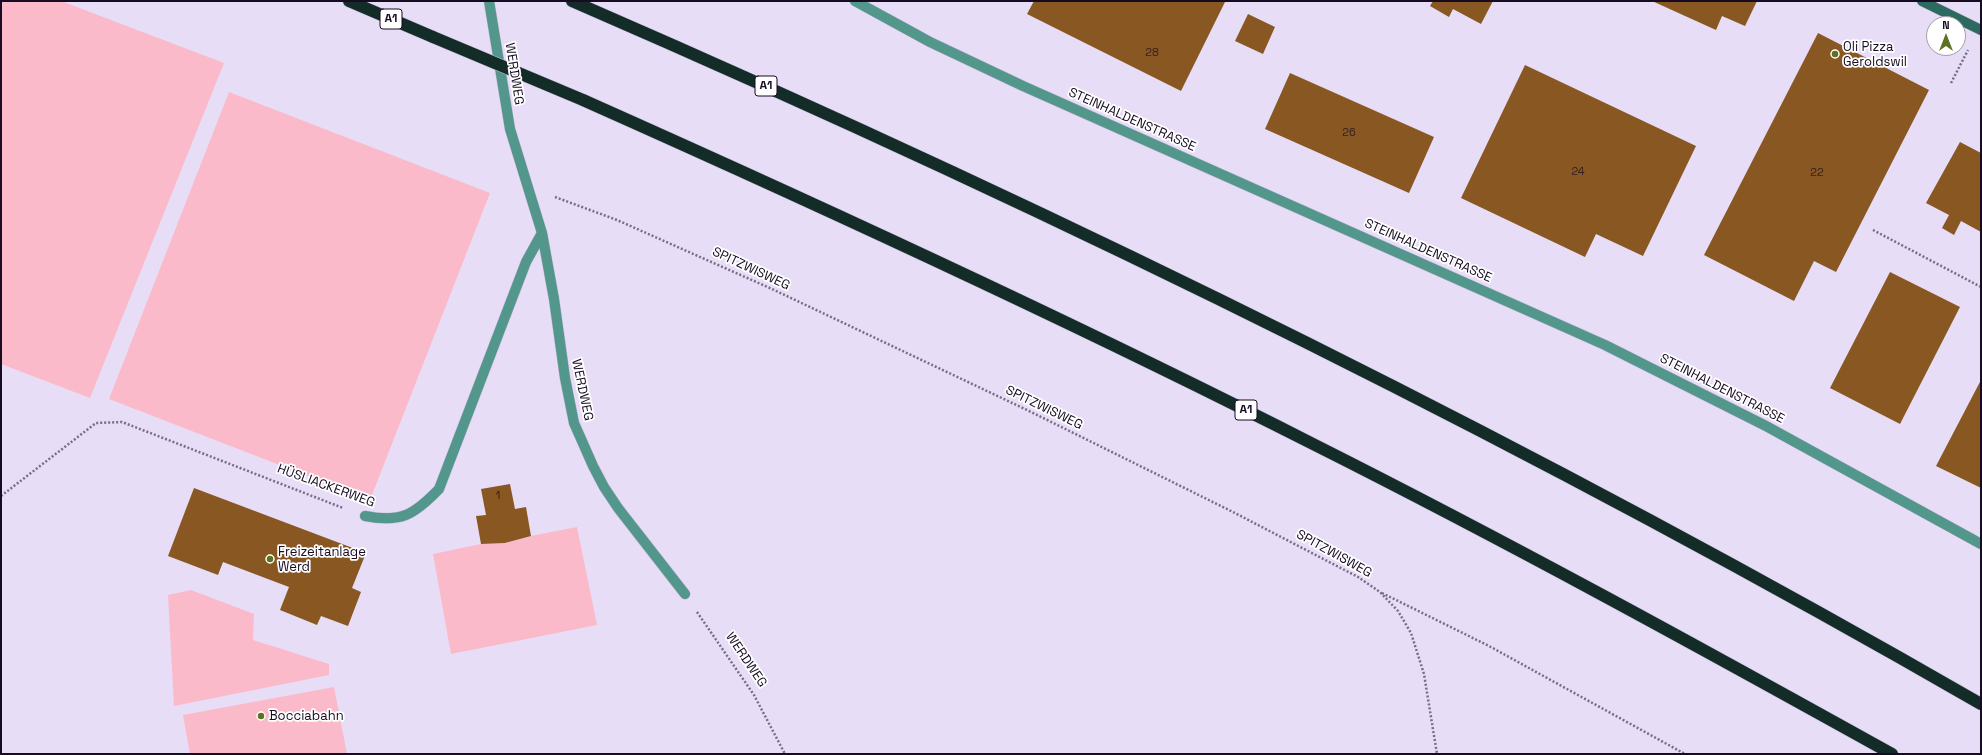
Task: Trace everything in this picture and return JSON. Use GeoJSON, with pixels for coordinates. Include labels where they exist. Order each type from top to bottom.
{"type":"FeatureCollection","features":[{"type":"Feature","properties":{"kind":"highway","name":"A1"},"geometry":{"type":"LineString","coordinates":[[349,1],[583,100],[839,215],[1004,292],[1314,444],[1602,594],[1892,754]]}},
{"type":"Feature","properties":{"kind":"highway","name":"A1"},"geometry":{"type":"LineString","coordinates":[[572,1],[723,67],[958,174],[1352,365],[1643,517],[1981,704]]}},
{"type":"Feature","properties":{"kind":"main road"},"geometry":{"type":"LineString","coordinates":[[1922,1],[1981,30]]}},
{"type":"Feature","properties":{"kind":"street","name":"WERDWEG"},"geometry":{"type":"LineString","coordinates":[[489,1],[510,129],[542,233],[554,299],[565,378],[574,423],[604,487],[618,508],[685,594]]}},
{"type":"Feature","properties":{"kind":"street","name":"STEINHALDENSTRASSE"},"geometry":{"type":"LineString","coordinates":[[855,1],[930,42],[1023,86],[1384,245],[1611,348],[1766,426],[1981,544]]}},
{"type":"Feature","properties":{"kind":"street","name":"HÜSLIACKERWEG"},"geometry":{"type":"LineString","coordinates":[[365,516],[384,520],[403,517],[423,506],[438,489],[526,262],[542,233]]}},
{"type":"Feature","properties":{"kind":"path"},"geometry":{"type":"LineString","coordinates":[[1950,83],[1968,50]]}},
{"type":"Feature","properties":{"kind":"path","name":"SPITZWISWEG"},"geometry":{"type":"LineString","coordinates":[[529,194],[555,197],[572,202],[617,220],[772,289],[1027,410],[1335,563],[1358,577],[1380,592],[1398,612],[1411,633],[1424,674],[1437,754]]}},
{"type":"Feature","properties":{"kind":"path"},"geometry":{"type":"LineString","coordinates":[[1873,230],[1981,287]]}},
{"type":"Feature","properties":{"kind":"path","name":"HÜSLIACKERWEG"},"geometry":{"type":"LineString","coordinates":[[1,496],[96,423],[122,422],[365,516]]}},
{"type":"Feature","properties":{"kind":"path"},"geometry":{"type":"LineString","coordinates":[[1380,592],[1489,646],[1685,754]]}},
{"type":"Feature","properties":{"kind":"path","name":"WERDWEG"},"geometry":{"type":"LineString","coordinates":[[685,594],[754,695],[785,754]]}},
{"type":"Feature","properties":{"kind":"shaded area"},"geometry":{"type":"Polygon","coordinates":[[[1,1],[61,1],[224,63],[90,398],[1,364],[1,1]]]}},
{"type":"Feature","properties":{"kind":"shaded area"},"geometry":{"type":"Polygon","coordinates":[[[229,92],[490,193],[370,500],[109,399],[229,92]]]}},
{"type":"Feature","properties":{"kind":"shaded area"},"geometry":{"type":"Polygon","coordinates":[[[577,527],[597,625],[451,654],[433,554],[481,544],[505,543],[577,527]]]}},
{"type":"Feature","properties":{"kind":"shaded area"},"geometry":{"type":"Polygon","coordinates":[[[191,590],[254,614],[253,640],[329,664],[329,675],[174,706],[168,595],[191,590]]]}},
{"type":"Feature","properties":{"kind":"shaded area"},"geometry":{"type":"Polygon","coordinates":[[[334,687],[347,754],[190,754],[183,715],[334,687]]]}},
{"type":"Feature","properties":{"kind":"building"},"geometry":{"type":"Polygon","coordinates":[[[1034,1],[1225,2],[1181,91],[1027,14],[1034,1]]]}},
{"type":"Feature","properties":{"kind":"building"},"geometry":{"type":"Polygon","coordinates":[[[1433,1],[1493,1],[1481,24],[1453,9],[1449,17],[1430,6],[1433,1]]]}},
{"type":"Feature","properties":{"kind":"building"},"geometry":{"type":"Polygon","coordinates":[[[1652,1],[1757,1],[1745,26],[1722,16],[1716,30],[1652,1]]]}},
{"type":"Feature","properties":{"kind":"building"},"geometry":{"type":"Polygon","coordinates":[[[1248,14],[1275,27],[1263,54],[1235,41],[1248,14]]]}},
{"type":"Feature","properties":{"kind":"building"},"geometry":{"type":"Polygon","coordinates":[[[1818,33],[1929,90],[1836,272],[1814,261],[1794,301],[1704,255],[1818,33]]]}},
{"type":"Feature","properties":{"kind":"building"},"geometry":{"type":"Polygon","coordinates":[[[1525,65],[1696,146],[1643,256],[1596,234],[1585,257],[1461,198],[1525,65]]]}},
{"type":"Feature","properties":{"kind":"building"},"geometry":{"type":"Polygon","coordinates":[[[1290,73],[1434,137],[1409,193],[1265,129],[1290,73]]]}},
{"type":"Feature","properties":{"kind":"building"},"geometry":{"type":"Polygon","coordinates":[[[1960,142],[1981,153],[1981,232],[1961,221],[1954,235],[1942,228],[1949,215],[1926,203],[1960,142]]]}},
{"type":"Feature","properties":{"kind":"building"},"geometry":{"type":"Polygon","coordinates":[[[1890,272],[1960,307],[1900,424],[1830,388],[1890,272]]]}},
{"type":"Feature","properties":{"kind":"building"},"geometry":{"type":"Polygon","coordinates":[[[1981,380],[1981,488],[1936,466],[1981,380]]]}},
{"type":"Feature","properties":{"kind":"building"},"geometry":{"type":"Polygon","coordinates":[[[510,484],[515,509],[526,507],[531,536],[505,543],[481,544],[476,516],[486,515],[481,489],[510,484]]]}},
{"type":"Feature","properties":{"kind":"building","name":"Freizeitanlage Werd"},"geometry":{"type":"Polygon","coordinates":[[[194,488],[366,553],[352,588],[361,592],[348,626],[321,616],[317,625],[280,610],[289,587],[223,562],[218,575],[168,556],[194,488]]]}},
{"type":"Feature","properties":{"kind":"place","name":"Oli Pizza Geroldswil"},"geometry":{"type":"Point","coordinates":[1835,54]}},
{"type":"Feature","properties":{"kind":"place","name":"Freizeitanlage Werd"},"geometry":{"type":"Point","coordinates":[270,559]}},
{"type":"Feature","properties":{"kind":"place","name":"Bocciabahn"},"geometry":{"type":"Point","coordinates":[261,716]}}]}
